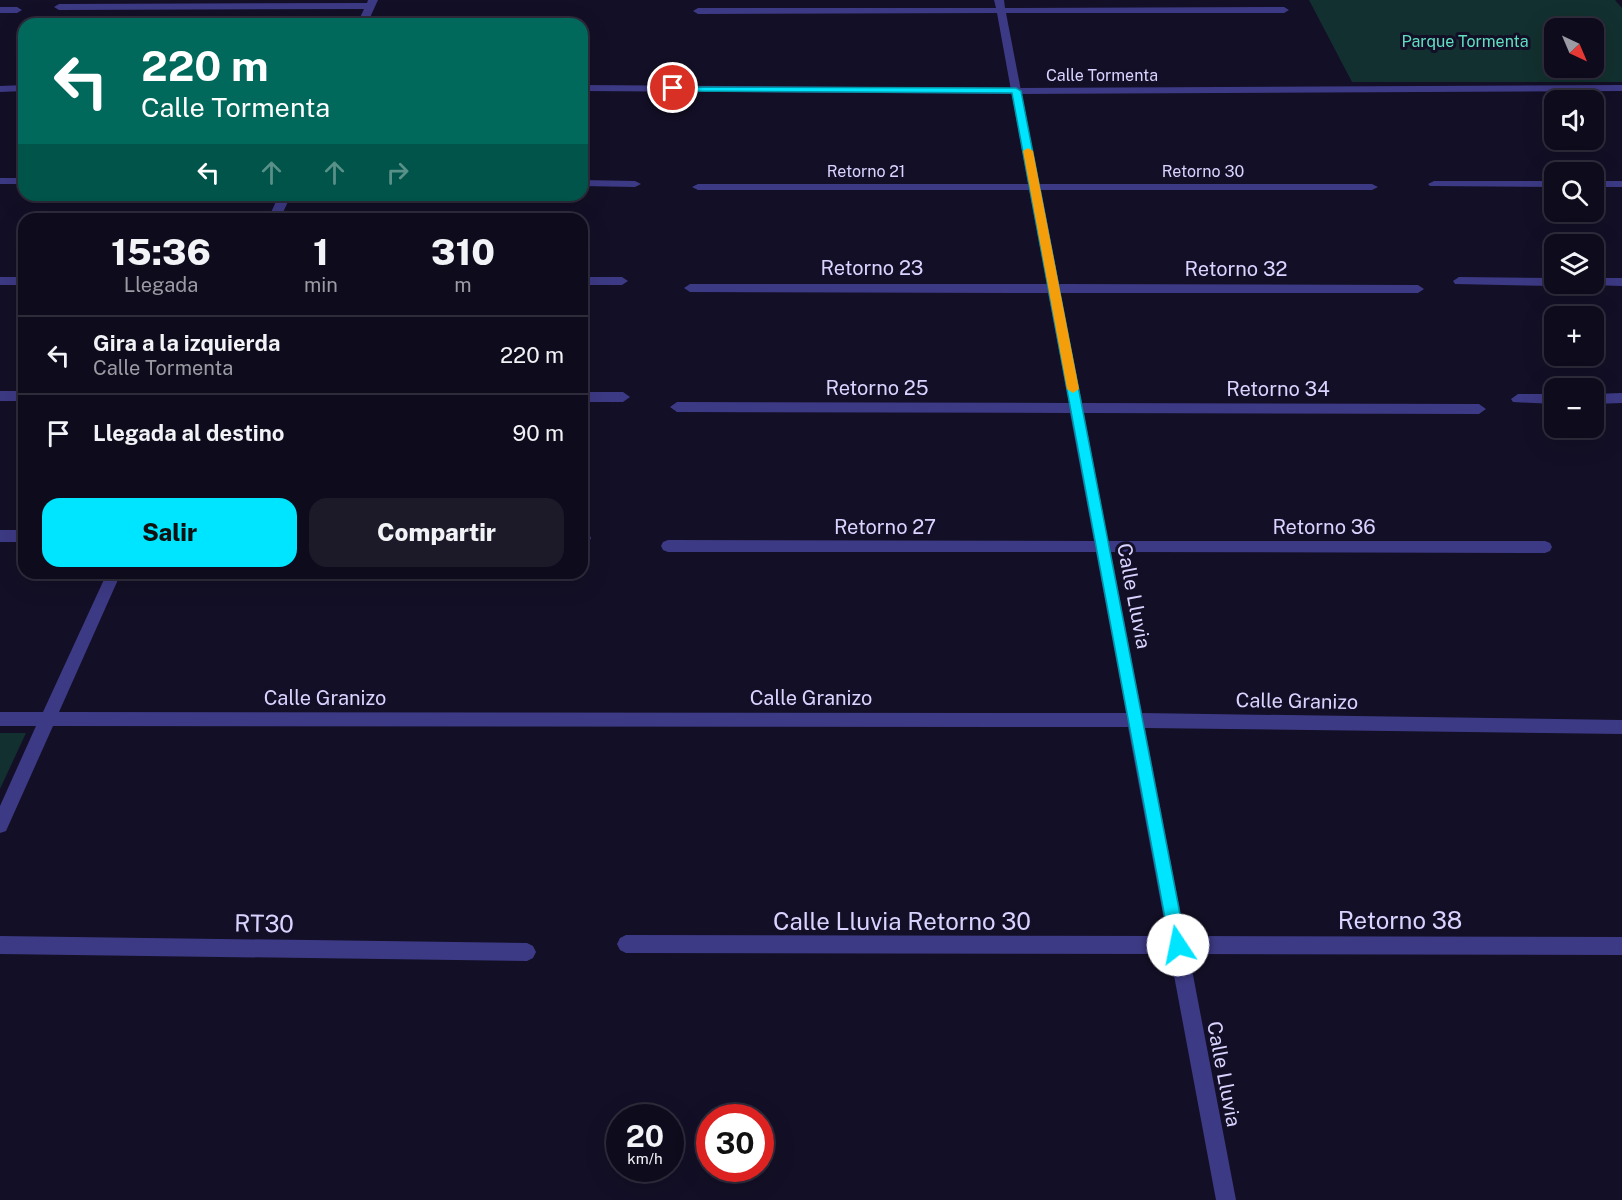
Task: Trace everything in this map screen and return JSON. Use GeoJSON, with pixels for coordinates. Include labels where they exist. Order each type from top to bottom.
{"type":"FeatureCollection","features":[{"type":"Feature","properties":{"kind":"street"},"geometry":{"type":"LineString","coordinates":[[59,7],[372,3],[365,18]]}},
{"type":"Feature","properties":{"kind":"street"},"geometry":{"type":"LineString","coordinates":[[698,11],[1000,5],[1284,10]]}},
{"type":"Feature","properties":{"kind":"street","name":"Calle Lluvia"},"geometry":{"type":"LineString","coordinates":[[1000,5],[1226,1200]]}},
{"type":"Feature","properties":{"kind":"street"},"geometry":{"type":"LineString","coordinates":[[0,10],[17,10]]}},
{"type":"Feature","properties":{"kind":"street"},"geometry":{"type":"LineString","coordinates":[[0,88],[18,88]]}},
{"type":"Feature","properties":{"kind":"street","name":"Calle Tormenta"},"geometry":{"type":"LineString","coordinates":[[588,88],[1016,91],[1622,88]]}},
{"type":"Feature","properties":{"kind":"street"},"geometry":{"type":"LineString","coordinates":[[0,181],[18,181]]}},
{"type":"Feature","properties":{"kind":"street"},"geometry":{"type":"LineString","coordinates":[[588,183],[635,184]]}},
{"type":"Feature","properties":{"kind":"street"},"geometry":{"type":"LineString","coordinates":[[1434,184],[1544,184]]}},
{"type":"Feature","properties":{"kind":"street"},"geometry":{"type":"LineString","coordinates":[[1604,184],[1622,184]]}},
{"type":"Feature","properties":{"kind":"street","name":"Retorno 21"},"geometry":{"type":"LineString","coordinates":[[698,187],[1035,187]]}},
{"type":"Feature","properties":{"kind":"street","name":"Retorno 30"},"geometry":{"type":"LineString","coordinates":[[1035,187],[1372,187]]}},
{"type":"Feature","properties":{"kind":"street"},"geometry":{"type":"LineString","coordinates":[[0,281],[18,281]]}},
{"type":"Feature","properties":{"kind":"street"},"geometry":{"type":"LineString","coordinates":[[588,281],[622,281]]}},
{"type":"Feature","properties":{"kind":"street"},"geometry":{"type":"LineString","coordinates":[[1460,281],[1544,282]]}},
{"type":"Feature","properties":{"kind":"street"},"geometry":{"type":"LineString","coordinates":[[1604,282],[1622,282]]}},
{"type":"Feature","properties":{"kind":"street","name":"Retorno 23"},"geometry":{"type":"LineString","coordinates":[[690,288],[1054,288]]}},
{"type":"Feature","properties":{"kind":"street","name":"Retorno 32"},"geometry":{"type":"LineString","coordinates":[[1054,288],[1418,289]]}},
{"type":"Feature","properties":{"kind":"street"},"geometry":{"type":"LineString","coordinates":[[0,396],[18,396]]}},
{"type":"Feature","properties":{"kind":"street"},"geometry":{"type":"LineString","coordinates":[[588,398],[623,398]]}},
{"type":"Feature","properties":{"kind":"street"},"geometry":{"type":"LineString","coordinates":[[1604,399],[1622,398]]}},
{"type":"Feature","properties":{"kind":"street"},"geometry":{"type":"LineString","coordinates":[[1518,399],[1544,399]]}},
{"type":"Feature","properties":{"kind":"street","name":"Retorno 25"},"geometry":{"type":"LineString","coordinates":[[677,407],[1076,408]]}},
{"type":"Feature","properties":{"kind":"street","name":"Retorno 34"},"geometry":{"type":"LineString","coordinates":[[1076,408],[1479,409]]}},
{"type":"Feature","properties":{"kind":"street"},"geometry":{"type":"LineString","coordinates":[[0,536],[18,536]]}},
{"type":"Feature","properties":{"kind":"street","name":"Retorno 27"},"geometry":{"type":"LineString","coordinates":[[668,546],[1103,547]]}},
{"type":"Feature","properties":{"kind":"street","name":"Retorno 36"},"geometry":{"type":"LineString","coordinates":[[1103,547],[1545,547]]}},
{"type":"Feature","properties":{"kind":"street"},"geometry":{"type":"LineString","coordinates":[[0,825],[111,579]]}},
{"type":"Feature","properties":{"kind":"street","name":"Calle Granizo"},"geometry":{"type":"LineString","coordinates":[[0,719],[1135,720],[1622,727]]}},
{"type":"Feature","properties":{"kind":"street","name":"Calle Lluvia Retorno 30"},"geometry":{"type":"LineString","coordinates":[[626,944],[1178,945]]}},
{"type":"Feature","properties":{"kind":"street","name":"RT30"},"geometry":{"type":"LineString","coordinates":[[0,945],[527,952]]}},
{"type":"Feature","properties":{"kind":"street","name":"Retorno 38"},"geometry":{"type":"LineString","coordinates":[[1178,945],[1622,946]]}},
{"type":"Feature","properties":{"kind":"green space","name":"Parque Tormenta"},"geometry":{"type":"Polygon","coordinates":[[[1309,0],[1615,0],[1622,8],[1622,82],[1352,82],[1309,0]]]}},
{"type":"Feature","properties":{"kind":"green space"},"geometry":{"type":"Polygon","coordinates":[[[0,733],[26,733],[0,789],[0,733]]]}},
{"type":"Feature","properties":{"kind":"slow traffic"},"geometry":{"type":"LineString","coordinates":[[1028,151],[1073,389]]}},
{"type":"Feature","properties":{"kind":"route"},"geometry":{"type":"LineString","coordinates":[[673,88],[1016,91],[1178,945]]}}]}
